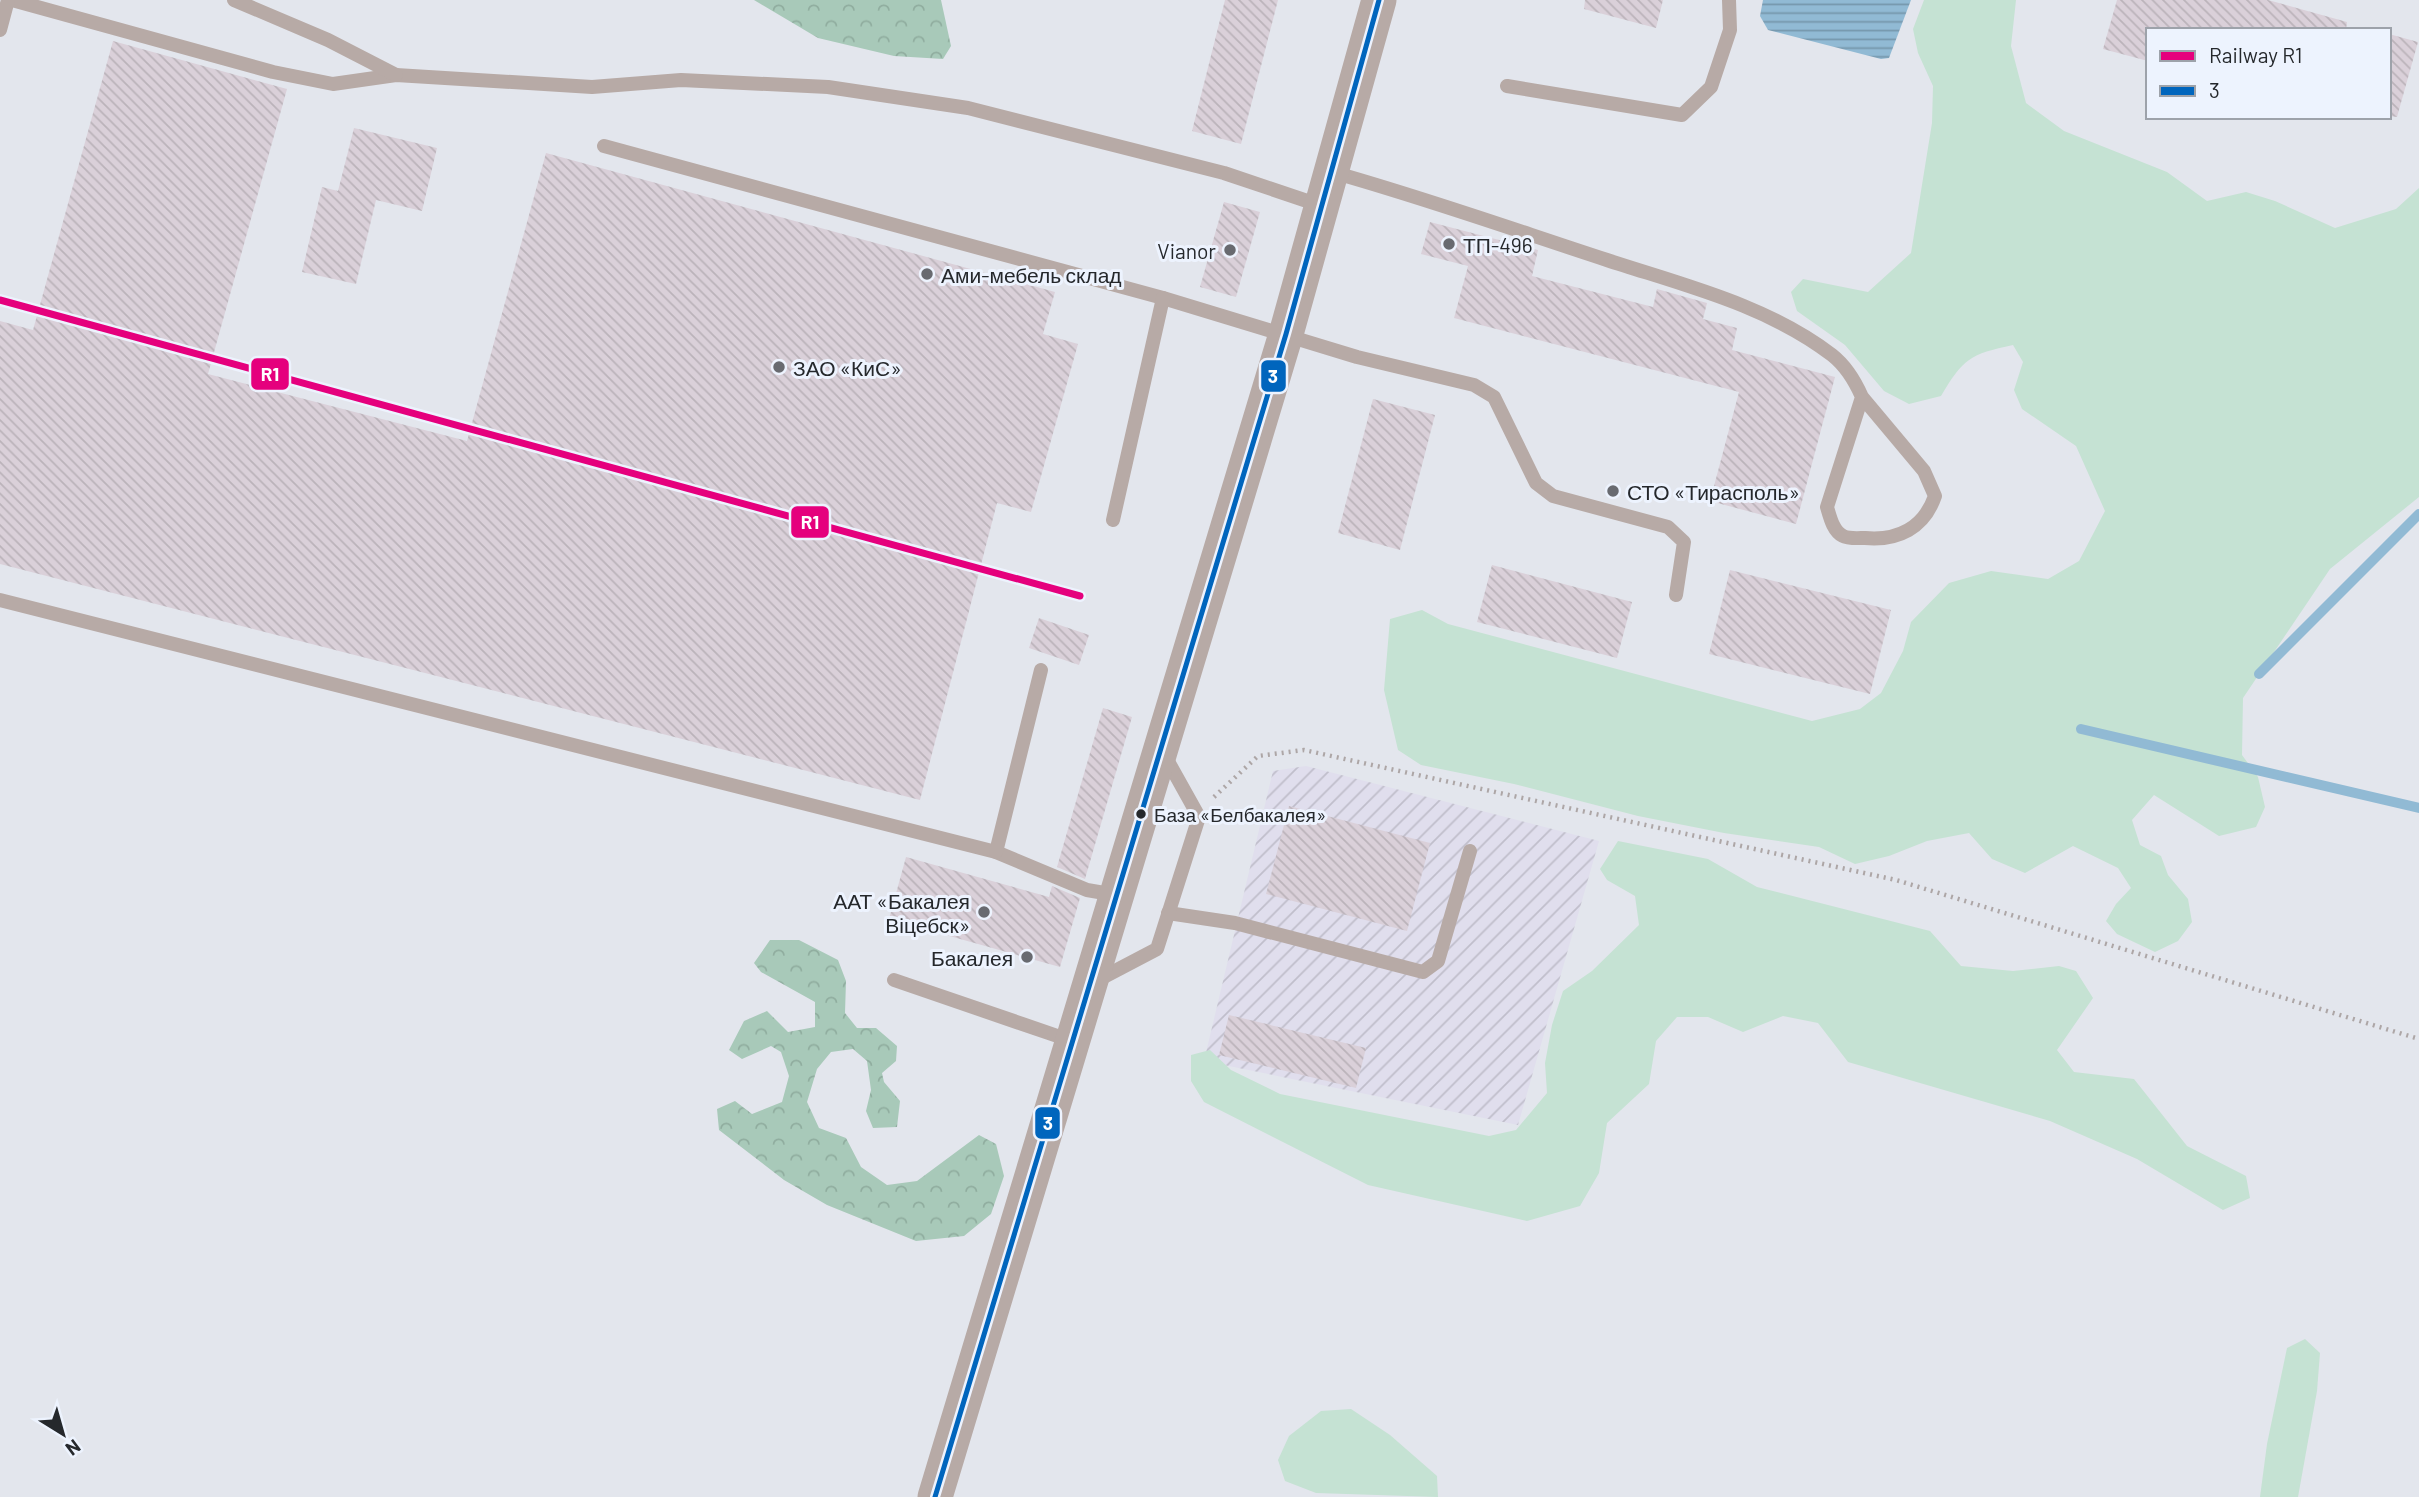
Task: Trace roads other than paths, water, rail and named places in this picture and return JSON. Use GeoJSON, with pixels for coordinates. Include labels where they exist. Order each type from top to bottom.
{"type":"FeatureCollection","features":[{"type":"Feature","properties":{"kind":"street"},"geometry":{"type":"LineString","coordinates":[[935,1497],[1286,334],[1379,0]]}},
{"type":"Feature","properties":{"kind":"lane"},"geometry":{"type":"LineString","coordinates":[[0,30],[10,0],[273,72],[333,84],[396,75],[592,87],[681,80],[828,87],[968,108],[1224,173],[1323,206]]}},
{"type":"Feature","properties":{"kind":"lane"},"geometry":{"type":"LineString","coordinates":[[234,0],[328,40],[396,75]]}},
{"type":"Feature","properties":{"kind":"lane"},"geometry":{"type":"LineString","coordinates":[[1507,86],[1682,115],[1711,87],[1730,30],[1729,0]]}},
{"type":"Feature","properties":{"kind":"lane"},"geometry":{"type":"LineString","coordinates":[[604,146],[1163,298],[1357,357],[1474,385],[1494,397],[1536,483],[1553,496],[1668,527],[1684,542],[1675,595]]}},
{"type":"Feature","properties":{"kind":"lane"},"geometry":{"type":"LineString","coordinates":[[1332,172],[1398,191],[1734,302],[1790,329],[1833,355],[1853,378],[1862,397],[1924,471],[1935,496],[1928,515],[1913,528],[1886,540],[1843,536],[1833,526],[1827,507],[1862,397]]}},
{"type":"Feature","properties":{"kind":"lane"},"geometry":{"type":"LineString","coordinates":[[1113,520],[1163,298]]}},
{"type":"Feature","properties":{"kind":"lane"},"geometry":{"type":"LineString","coordinates":[[0,600],[996,852],[1087,890],[1116,895]]}},
{"type":"Feature","properties":{"kind":"lane"},"geometry":{"type":"LineString","coordinates":[[996,852],[1041,670]]}},
{"type":"Feature","properties":{"kind":"lane"},"geometry":{"type":"LineString","coordinates":[[1092,983],[1157,949],[1199,817],[1161,748]]}},
{"type":"Feature","properties":{"kind":"lane"},"geometry":{"type":"LineString","coordinates":[[1168,913],[1235,923],[1423,972],[1438,961],[1470,851]]}},
{"type":"Feature","properties":{"kind":"lane"},"geometry":{"type":"LineString","coordinates":[[894,980],[1072,1041]]}},
{"type":"Feature","properties":{"kind":"water"},"geometry":{"type":"Polygon","coordinates":[[[1763,0],[1911,0],[1889,58],[1881,59],[1768,30],[1760,16],[1763,0]]]}},
{"type":"Feature","properties":{"kind":"waterway"},"geometry":{"type":"LineString","coordinates":[[2259,674],[2419,514]]}},
{"type":"Feature","properties":{"kind":"waterway"},"geometry":{"type":"LineString","coordinates":[[2081,729],[2419,808]]}},
{"type":"Feature","properties":{"kind":"rail line","name":"R1"},"geometry":{"type":"LineString","coordinates":[[0,300],[1080,596]]}},
{"type":"Feature","properties":{"kind":"place","name":"ТП-496"},"geometry":{"type":"Point","coordinates":[1449,244]}},
{"type":"Feature","properties":{"kind":"place","name":"Vianor"},"geometry":{"type":"Point","coordinates":[1230,250]}},
{"type":"Feature","properties":{"kind":"place","name":"Ами-мебель склад"},"geometry":{"type":"Point","coordinates":[927,274]}},
{"type":"Feature","properties":{"kind":"place","name":"ЗАО «КиС»"},"geometry":{"type":"Point","coordinates":[779,367]}},
{"type":"Feature","properties":{"kind":"place","name":"СТО «Тирасполь»"},"geometry":{"type":"Point","coordinates":[1613,491]}},
{"type":"Feature","properties":{"kind":"place","name":"База «Белбакалея»"},"geometry":{"type":"Point","coordinates":[1141,814]}},
{"type":"Feature","properties":{"kind":"place","name":"ААТ «Бакалея Віцебск»"},"geometry":{"type":"Point","coordinates":[984,912]}},
{"type":"Feature","properties":{"kind":"place","name":"Бакалея"},"geometry":{"type":"Point","coordinates":[1027,957]}}]}
